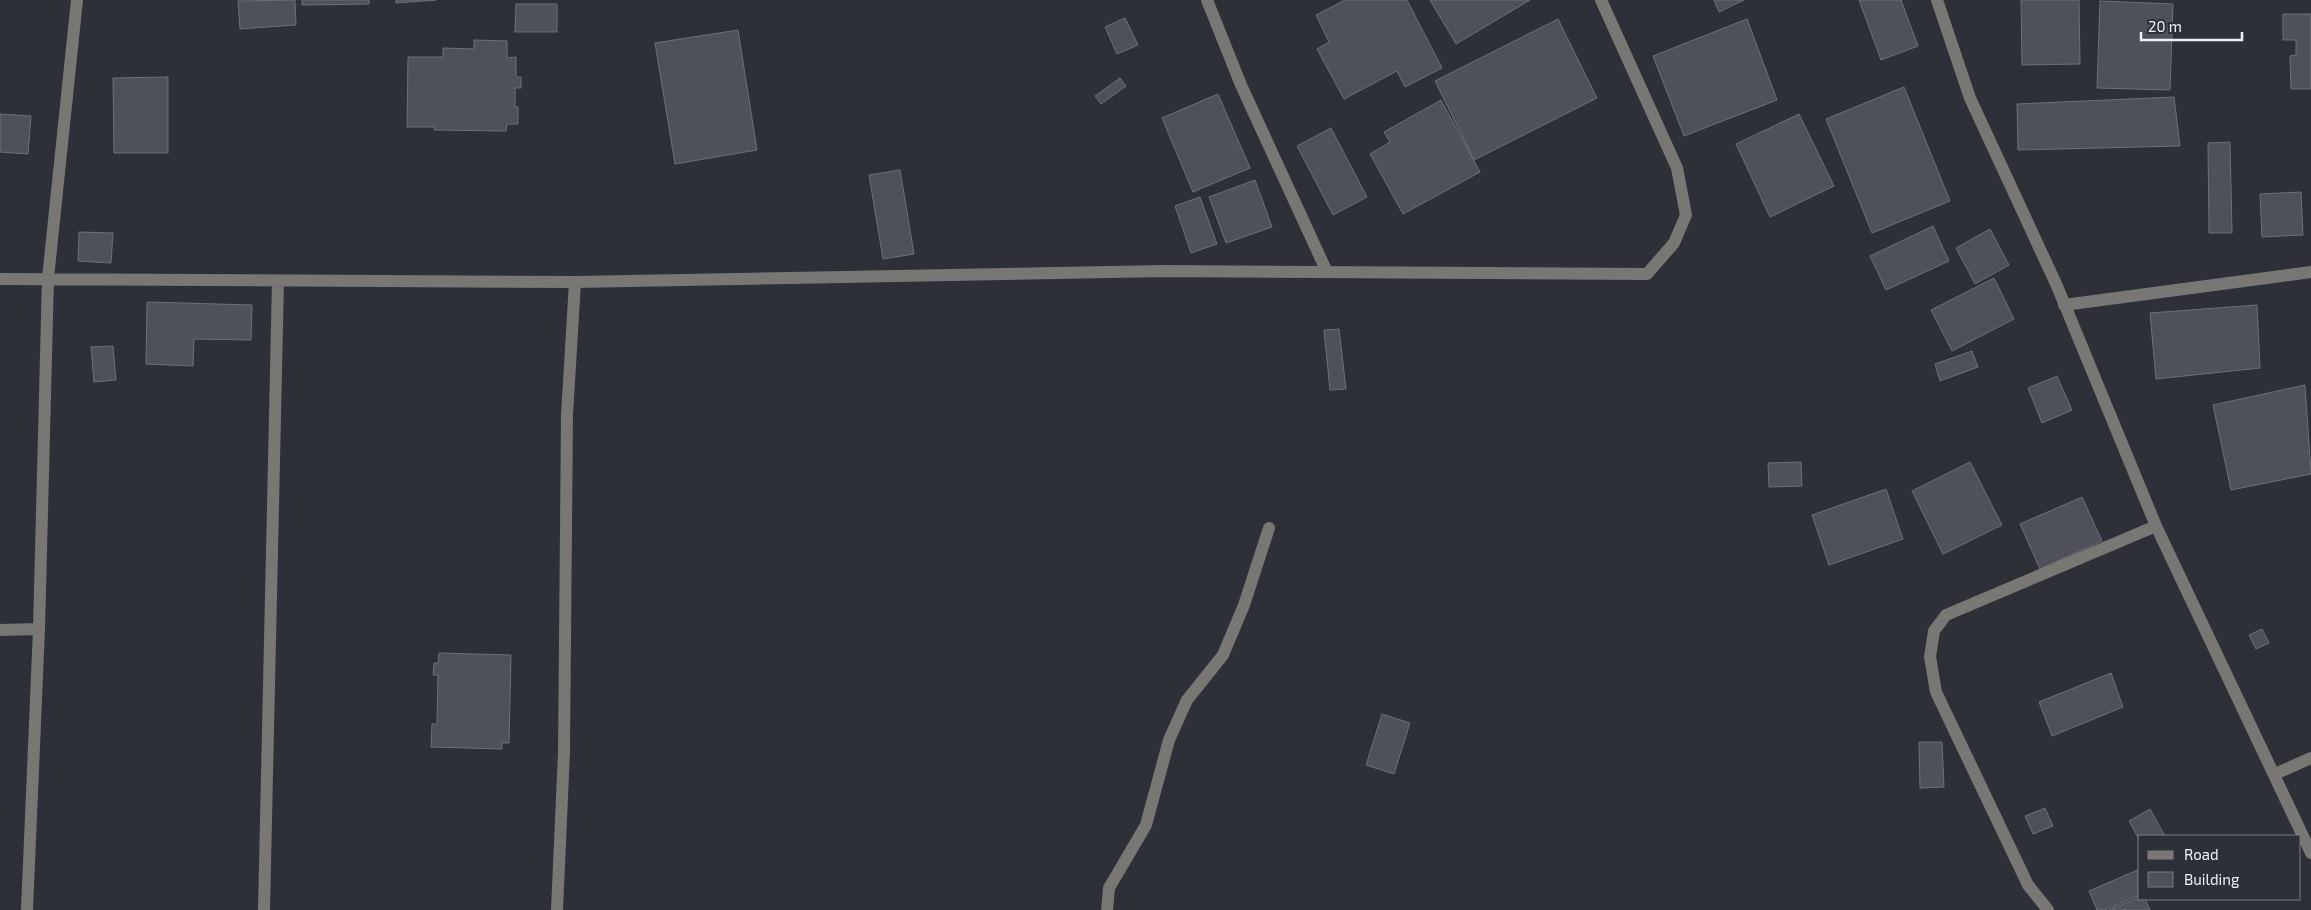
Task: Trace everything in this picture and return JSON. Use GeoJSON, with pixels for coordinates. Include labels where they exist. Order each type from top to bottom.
{"type":"FeatureCollection","features":[{"type":"Feature","properties":{"kind":"street"},"geometry":{"type":"LineString","coordinates":[[27,910],[39,629],[48,278],[77,0]]}},
{"type":"Feature","properties":{"kind":"street"},"geometry":{"type":"LineString","coordinates":[[1207,0],[1241,85],[1327,272]]}},
{"type":"Feature","properties":{"kind":"street"},"geometry":{"type":"LineString","coordinates":[[0,279],[575,282],[1164,271],[1647,274],[1674,243],[1686,215],[1677,168],[1601,0]]}},
{"type":"Feature","properties":{"kind":"street"},"geometry":{"type":"LineString","coordinates":[[1937,0],[1970,98],[2064,305],[2156,526],[2311,853]]}},
{"type":"Feature","properties":{"kind":"street"},"geometry":{"type":"LineString","coordinates":[[2064,305],[2311,272]]}},
{"type":"Feature","properties":{"kind":"street"},"geometry":{"type":"LineString","coordinates":[[264,910],[278,281]]}},
{"type":"Feature","properties":{"kind":"street"},"geometry":{"type":"LineString","coordinates":[[557,910],[564,752],[567,416],[575,282]]}},
{"type":"Feature","properties":{"kind":"street"},"geometry":{"type":"LineString","coordinates":[[2048,910],[2028,885],[1936,692],[1930,657],[1934,631],[1946,615],[2156,526]]}},
{"type":"Feature","properties":{"kind":"street"},"geometry":{"type":"LineString","coordinates":[[1107,910],[1109,888],[1146,824],[1169,740],[1187,700],[1223,655],[1244,605],[1269,528]]}},
{"type":"Feature","properties":{"kind":"street"},"geometry":{"type":"LineString","coordinates":[[0,630],[39,629]]}},
{"type":"Feature","properties":{"kind":"street"},"geometry":{"type":"LineString","coordinates":[[2275,774],[2311,758]]}},
{"type":"Feature","properties":{"kind":"building"},"geometry":{"type":"Polygon","coordinates":[[[295,0],[296,25],[240,29],[238,1],[295,0]]]}},
{"type":"Feature","properties":{"kind":"building"},"geometry":{"type":"Polygon","coordinates":[[[302,0],[369,0],[369,4],[302,5],[302,0]]]}},
{"type":"Feature","properties":{"kind":"building"},"geometry":{"type":"Polygon","coordinates":[[[396,0],[436,0],[396,3],[396,0]]]}},
{"type":"Feature","properties":{"kind":"building"},"geometry":{"type":"Polygon","coordinates":[[[1345,0],[1407,0],[1442,68],[1405,87],[1397,71],[1344,99],[1317,49],[1329,42],[1316,15],[1345,0]]]}},
{"type":"Feature","properties":{"kind":"building"},"geometry":{"type":"Polygon","coordinates":[[[1430,0],[1530,0],[1456,44],[1430,0]]]}},
{"type":"Feature","properties":{"kind":"building"},"geometry":{"type":"Polygon","coordinates":[[[1714,0],[1744,0],[1719,12],[1714,0]]]}},
{"type":"Feature","properties":{"kind":"building"},"geometry":{"type":"Polygon","coordinates":[[[1859,0],[1901,0],[1918,46],[1881,60],[1859,0]]]}},
{"type":"Feature","properties":{"kind":"building"},"geometry":{"type":"Polygon","coordinates":[[[2021,0],[2079,0],[2080,64],[2022,65],[2021,0]]]}},
{"type":"Feature","properties":{"kind":"building"},"geometry":{"type":"Polygon","coordinates":[[[2100,1],[2173,4],[2170,90],[2097,88],[2100,1]]]}},
{"type":"Feature","properties":{"kind":"building"},"geometry":{"type":"Polygon","coordinates":[[[516,4],[557,4],[557,32],[515,32],[516,4]]]}},
{"type":"Feature","properties":{"kind":"building"},"geometry":{"type":"Polygon","coordinates":[[[2283,14],[2311,14],[2311,89],[2291,89],[2290,56],[2296,55],[2296,40],[2283,40],[2283,14]]]}},
{"type":"Feature","properties":{"kind":"building"},"geometry":{"type":"Polygon","coordinates":[[[1125,18],[1138,45],[1117,54],[1105,27],[1125,18]]]}},
{"type":"Feature","properties":{"kind":"building"},"geometry":{"type":"Polygon","coordinates":[[[1558,19],[1597,98],[1474,160],[1435,81],[1558,19]]]}},
{"type":"Feature","properties":{"kind":"building"},"geometry":{"type":"Polygon","coordinates":[[[1747,19],[1777,100],[1684,136],[1653,56],[1747,19]]]}},
{"type":"Feature","properties":{"kind":"building"},"geometry":{"type":"Polygon","coordinates":[[[738,30],[757,150],[675,164],[655,43],[738,30]]]}},
{"type":"Feature","properties":{"kind":"building"},"geometry":{"type":"Polygon","coordinates":[[[474,40],[507,41],[507,58],[516,57],[516,77],[521,77],[521,88],[515,88],[515,107],[518,107],[518,124],[507,124],[506,131],[434,130],[435,127],[407,127],[408,57],[443,57],[443,48],[474,49],[474,40]]]}},
{"type":"Feature","properties":{"kind":"building"},"geometry":{"type":"Polygon","coordinates":[[[168,77],[168,153],[114,153],[113,78],[168,77]]]}},
{"type":"Feature","properties":{"kind":"building"},"geometry":{"type":"Polygon","coordinates":[[[1120,78],[1126,86],[1101,104],[1095,96],[1120,78]]]}},
{"type":"Feature","properties":{"kind":"building"},"geometry":{"type":"Polygon","coordinates":[[[1904,87],[1950,201],[1872,233],[1826,119],[1904,87]]]}},
{"type":"Feature","properties":{"kind":"building"},"geometry":{"type":"Polygon","coordinates":[[[1218,94],[1250,168],[1193,192],[1162,118],[1218,94]]]}},
{"type":"Feature","properties":{"kind":"building"},"geometry":{"type":"Polygon","coordinates":[[[2174,97],[2180,146],[2018,150],[2017,104],[2174,97]]]}},
{"type":"Feature","properties":{"kind":"building"},"geometry":{"type":"Polygon","coordinates":[[[1441,100],[1480,172],[1403,214],[1370,154],[1390,142],[1384,132],[1441,100]]]}},
{"type":"Feature","properties":{"kind":"building"},"geometry":{"type":"Polygon","coordinates":[[[0,114],[31,116],[28,154],[0,152],[0,114]]]}},
{"type":"Feature","properties":{"kind":"building"},"geometry":{"type":"Polygon","coordinates":[[[1799,114],[1834,186],[1770,217],[1736,144],[1799,114]]]}},
{"type":"Feature","properties":{"kind":"building"},"geometry":{"type":"Polygon","coordinates":[[[1331,128],[1367,197],[1333,215],[1297,146],[1331,128]]]}},
{"type":"Feature","properties":{"kind":"building"},"geometry":{"type":"Polygon","coordinates":[[[2230,142],[2232,233],[2209,233],[2208,143],[2230,142]]]}},
{"type":"Feature","properties":{"kind":"building"},"geometry":{"type":"Polygon","coordinates":[[[900,170],[914,254],[883,259],[869,175],[900,170]]]}},
{"type":"Feature","properties":{"kind":"building"},"geometry":{"type":"Polygon","coordinates":[[[1255,180],[1272,227],[1226,243],[1209,197],[1255,180]]]}},
{"type":"Feature","properties":{"kind":"building"},"geometry":{"type":"Polygon","coordinates":[[[2301,192],[2303,235],[2262,237],[2260,194],[2301,192]]]}},
{"type":"Feature","properties":{"kind":"building"},"geometry":{"type":"Polygon","coordinates":[[[1200,197],[1217,244],[1191,253],[1175,206],[1200,197]]]}},
{"type":"Feature","properties":{"kind":"building"},"geometry":{"type":"Polygon","coordinates":[[[1933,226],[1949,261],[1886,290],[1870,256],[1933,226]]]}},
{"type":"Feature","properties":{"kind":"building"},"geometry":{"type":"Polygon","coordinates":[[[1990,229],[2009,265],[1975,284],[1956,248],[1990,229]]]}},
{"type":"Feature","properties":{"kind":"building"},"geometry":{"type":"Polygon","coordinates":[[[79,232],[113,233],[111,263],[78,261],[79,232]]]}},
{"type":"Feature","properties":{"kind":"building"},"geometry":{"type":"Polygon","coordinates":[[[1994,278],[2014,319],[1952,351],[1931,310],[1994,278]]]}},
{"type":"Feature","properties":{"kind":"building"},"geometry":{"type":"Polygon","coordinates":[[[147,302],[252,305],[251,340],[194,339],[193,366],[146,364],[147,302]]]}},
{"type":"Feature","properties":{"kind":"building"},"geometry":{"type":"Polygon","coordinates":[[[2257,305],[2260,368],[2156,379],[2150,313],[2257,305]]]}},
{"type":"Feature","properties":{"kind":"building"},"geometry":{"type":"Polygon","coordinates":[[[1339,329],[1346,389],[1330,390],[1324,330],[1339,329]]]}},
{"type":"Feature","properties":{"kind":"building"},"geometry":{"type":"Polygon","coordinates":[[[113,346],[116,380],[94,382],[91,347],[113,346]]]}},
{"type":"Feature","properties":{"kind":"building"},"geometry":{"type":"Polygon","coordinates":[[[1972,351],[1978,367],[1940,381],[1935,364],[1972,351]]]}},
{"type":"Feature","properties":{"kind":"building"},"geometry":{"type":"Polygon","coordinates":[[[2057,376],[2072,410],[2042,423],[2028,388],[2057,376]]]}},
{"type":"Feature","properties":{"kind":"building"},"geometry":{"type":"Polygon","coordinates":[[[2305,385],[2311,474],[2231,490],[2213,405],[2305,385]]]}},
{"type":"Feature","properties":{"kind":"building"},"geometry":{"type":"Polygon","coordinates":[[[1801,462],[1802,486],[1769,487],[1768,463],[1801,462]]]}},
{"type":"Feature","properties":{"kind":"building"},"geometry":{"type":"Polygon","coordinates":[[[1970,462],[2002,525],[1943,554],[1912,491],[1970,462]]]}},
{"type":"Feature","properties":{"kind":"building"},"geometry":{"type":"Polygon","coordinates":[[[1886,489],[1903,539],[1829,565],[1812,515],[1886,489]]]}},
{"type":"Feature","properties":{"kind":"building"},"geometry":{"type":"Polygon","coordinates":[[[2082,497],[2102,541],[2040,569],[2020,524],[2082,497]]]}},
{"type":"Feature","properties":{"kind":"building"},"geometry":{"type":"Polygon","coordinates":[[[2262,629],[2269,643],[2256,649],[2249,635],[2262,629]]]}},
{"type":"Feature","properties":{"kind":"building"},"geometry":{"type":"Polygon","coordinates":[[[439,653],[511,655],[509,743],[502,743],[502,749],[431,747],[432,724],[437,724],[438,675],[433,675],[434,663],[438,663],[439,653]]]}},
{"type":"Feature","properties":{"kind":"building"},"geometry":{"type":"Polygon","coordinates":[[[2111,673],[2123,707],[2052,736],[2039,702],[2111,673]]]}},
{"type":"Feature","properties":{"kind":"building"},"geometry":{"type":"Polygon","coordinates":[[[1382,714],[1410,723],[1394,774],[1366,765],[1382,714]]]}},
{"type":"Feature","properties":{"kind":"building"},"geometry":{"type":"Polygon","coordinates":[[[1919,742],[1942,742],[1944,787],[1920,788],[1919,742]]]}},
{"type":"Feature","properties":{"kind":"building"},"geometry":{"type":"Polygon","coordinates":[[[2045,808],[2053,826],[2033,834],[2025,816],[2045,808]]]}},
{"type":"Feature","properties":{"kind":"building"},"geometry":{"type":"Polygon","coordinates":[[[2150,809],[2164,835],[2138,835],[2138,837],[2129,821],[2150,809]]]}},
{"type":"Feature","properties":{"kind":"building"},"geometry":{"type":"Polygon","coordinates":[[[2138,870],[2138,896],[2105,910],[2097,910],[2089,891],[2138,870]]]}},
{"type":"Feature","properties":{"kind":"building"},"geometry":{"type":"Polygon","coordinates":[[[2138,898],[2138,900],[2145,900],[2150,910],[2109,910],[2138,898]]]}}]}
